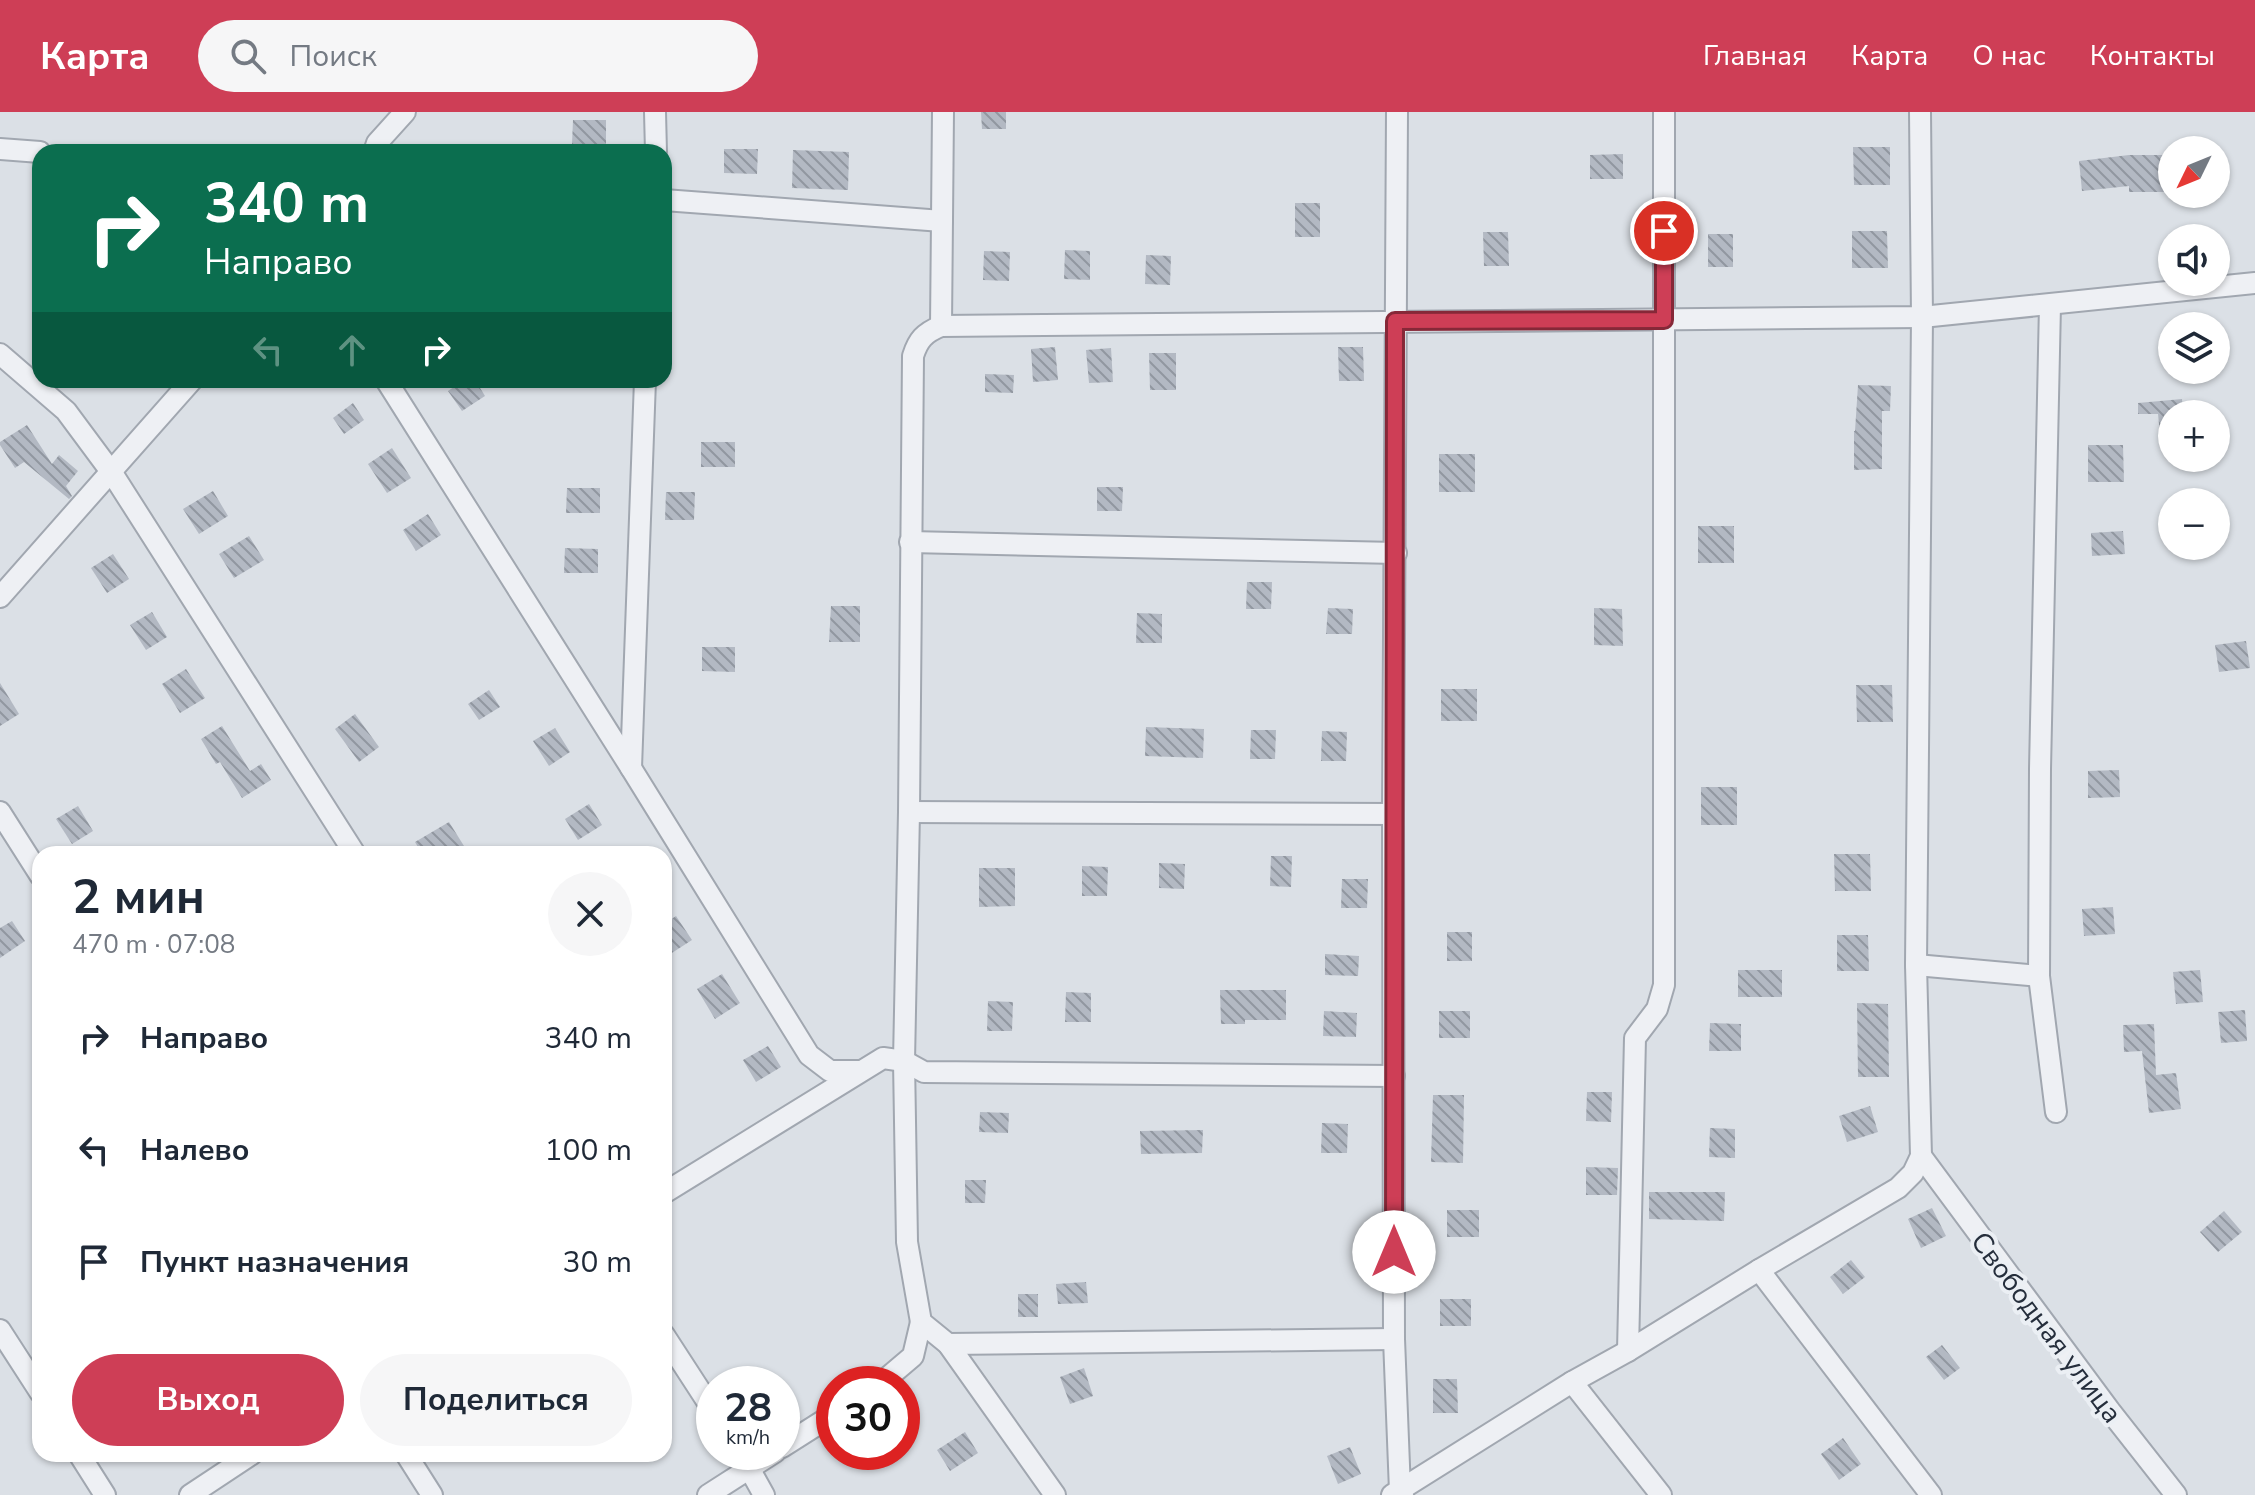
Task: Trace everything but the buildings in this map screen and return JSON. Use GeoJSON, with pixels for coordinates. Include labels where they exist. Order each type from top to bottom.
{"type":"FeatureCollection","features":[{"type":"Feature","properties":{"kind":"street"},"geometry":{"type":"LineString","coordinates":[[377,144],[405,112]]}},
{"type":"Feature","properties":{"kind":"street"},"geometry":{"type":"LineString","coordinates":[[655,112],[656,144]]}},
{"type":"Feature","properties":{"kind":"street"},"geometry":{"type":"LineString","coordinates":[[941,326],[943,112]]}},
{"type":"Feature","properties":{"kind":"street"},"geometry":{"type":"LineString","coordinates":[[1397,112],[1393,814],[1394,1339],[1398,1494]]}},
{"type":"Feature","properties":{"kind":"street"},"geometry":{"type":"LineString","coordinates":[[1628,1351],[1635,1038],[1657,1009],[1664,985],[1664,112]]}},
{"type":"Feature","properties":{"kind":"street"},"geometry":{"type":"LineString","coordinates":[[1398,1494],[1572,1382],[1898,1188],[1913,1173],[1921,1156],[1916,965],[1922,317],[1920,112]]}},
{"type":"Feature","properties":{"kind":"street"},"geometry":{"type":"LineString","coordinates":[[0,149],[32,151]]}},
{"type":"Feature","properties":{"kind":"street"},"geometry":{"type":"LineString","coordinates":[[672,201],[942,221]]}},
{"type":"Feature","properties":{"kind":"street"},"geometry":{"type":"LineString","coordinates":[[901,1366],[913,1356],[921,1322],[907,1242],[904,1061],[913,356],[918,342],[927,332],[941,326],[1922,317],[2255,283]]}},
{"type":"Feature","properties":{"kind":"street"},"geometry":{"type":"LineString","coordinates":[[2050,305],[2039,976],[2056,1112]]}},
{"type":"Feature","properties":{"kind":"street"},"geometry":{"type":"LineString","coordinates":[[0,354],[32,382]]}},
{"type":"Feature","properties":{"kind":"street"},"geometry":{"type":"LineString","coordinates":[[39,388],[66,411],[112,473],[350,846]]}},
{"type":"Feature","properties":{"kind":"street"},"geometry":{"type":"LineString","coordinates":[[0,597],[185,388]]}},
{"type":"Feature","properties":{"kind":"street"},"geometry":{"type":"LineString","coordinates":[[391,388],[809,1055],[830,1071],[860,1071]]}},
{"type":"Feature","properties":{"kind":"street"},"geometry":{"type":"LineString","coordinates":[[631,768],[645,388]]}},
{"type":"Feature","properties":{"kind":"street"},"geometry":{"type":"LineString","coordinates":[[910,542],[1396,553]]}},
{"type":"Feature","properties":{"kind":"street"},"geometry":{"type":"LineString","coordinates":[[0,812],[32,862]]}},
{"type":"Feature","properties":{"kind":"street"},"geometry":{"type":"LineString","coordinates":[[909,812],[1393,814]]}},
{"type":"Feature","properties":{"kind":"street"},"geometry":{"type":"LineString","coordinates":[[1916,965],[2039,976]]}},
{"type":"Feature","properties":{"kind":"street"},"geometry":{"type":"LineString","coordinates":[[672,1188],[883,1058],[904,1061],[924,1072],[1394,1076]]}},
{"type":"Feature","properties":{"kind":"street","name":"Свободная улица"},"geometry":{"type":"LineString","coordinates":[[1921,1156],[2100,1399],[2176,1495]]}},
{"type":"Feature","properties":{"kind":"street"},"geometry":{"type":"LineString","coordinates":[[1759,1270],[1931,1495]]}},
{"type":"Feature","properties":{"kind":"street"},"geometry":{"type":"LineString","coordinates":[[921,1322],[948,1344],[1055,1495]]}},
{"type":"Feature","properties":{"kind":"street"},"geometry":{"type":"LineString","coordinates":[[0,1330],[32,1380]]}},
{"type":"Feature","properties":{"kind":"street"},"geometry":{"type":"LineString","coordinates":[[948,1344],[1394,1339]]}},
{"type":"Feature","properties":{"kind":"street"},"geometry":{"type":"LineString","coordinates":[[672,1347],[696,1384]]}},
{"type":"Feature","properties":{"kind":"street"},"geometry":{"type":"LineString","coordinates":[[1572,1382],[1661,1495]]}},
{"type":"Feature","properties":{"kind":"street"},"geometry":{"type":"LineString","coordinates":[[84,1462],[105,1495]]}},
{"type":"Feature","properties":{"kind":"street"},"geometry":{"type":"LineString","coordinates":[[190,1495],[240,1462]]}},
{"type":"Feature","properties":{"kind":"street"},"geometry":{"type":"LineString","coordinates":[[411,1462],[432,1495]]}},
{"type":"Feature","properties":{"kind":"street"},"geometry":{"type":"LineString","coordinates":[[708,1495],[734,1470]]}},
{"type":"Feature","properties":{"kind":"street"},"geometry":{"type":"LineString","coordinates":[[750,1470],[764,1495]]}},
{"type":"Feature","properties":{"kind":"route"},"geometry":{"type":"LineString","coordinates":[[1394,1252],[1395,321],[1664,320],[1664,231]]}}]}
